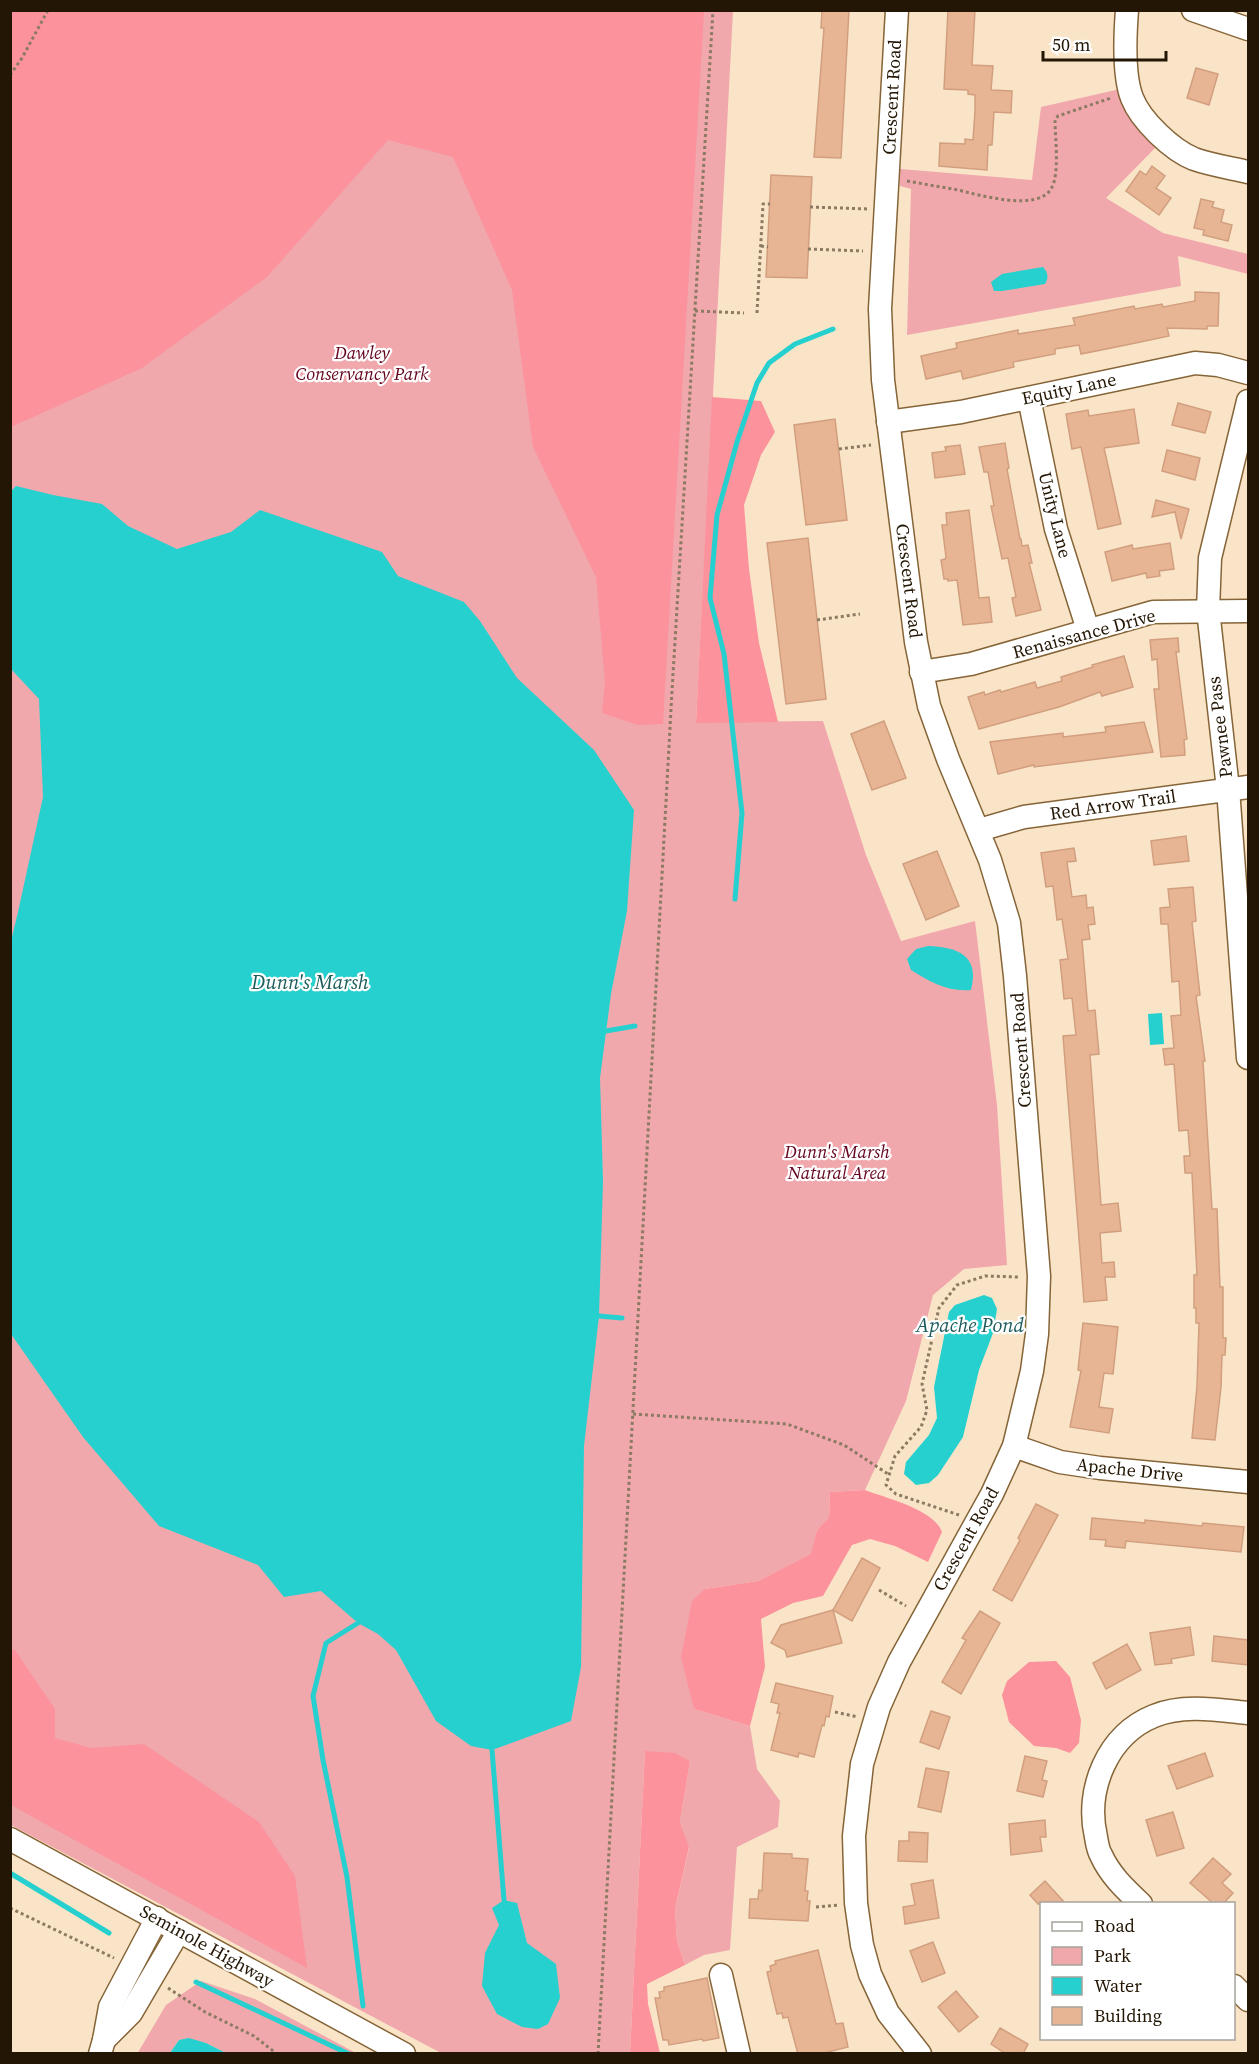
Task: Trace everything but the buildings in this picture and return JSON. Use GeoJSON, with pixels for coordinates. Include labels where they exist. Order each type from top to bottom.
{"type":"FeatureCollection","features":[{"type":"Feature","properties":{"kind":"street","name":"Crescent Road"},"geometry":{"type":"LineString","coordinates":[[897,10],[880,326],[890,432],[921,672],[929,706],[948,759],[979,830],[1009,923],[1039,1276],[1037,1334],[1032,1371],[1014,1446],[976,1524],[898,1662],[882,1700],[862,1764],[856,1803],[854,1875],[864,1952],[870,1974],[888,2013],[920,2054]]}},
{"type":"Feature","properties":{"kind":"street"},"geometry":{"type":"LineString","coordinates":[[1127,10],[1126,61],[1132,99],[1144,117],[1174,147],[1194,159],[1248,172]]}},
{"type":"Feature","properties":{"kind":"street"},"geometry":{"type":"LineString","coordinates":[[1193,10],[1248,29]]}},
{"type":"Feature","properties":{"kind":"street","name":"Equity Lane"},"geometry":{"type":"LineString","coordinates":[[890,432],[962,412],[1195,363],[1218,365],[1248,373]]}},
{"type":"Feature","properties":{"kind":"street","name":"Unity Lane"},"geometry":{"type":"LineString","coordinates":[[1029,398],[1056,529],[1088,630]]}},
{"type":"Feature","properties":{"kind":"street","name":"Pawnee Pass"},"geometry":{"type":"LineString","coordinates":[[1248,401],[1210,558],[1208,610],[1238,788],[1248,1058]]}},
{"type":"Feature","properties":{"kind":"street","name":"Renaissance Drive"},"geometry":{"type":"LineString","coordinates":[[921,672],[981,662],[1153,612],[1248,610]]}},
{"type":"Feature","properties":{"kind":"street","name":"Red Arrow Trail"},"geometry":{"type":"LineString","coordinates":[[979,830],[1024,817],[1238,788]]}},
{"type":"Feature","properties":{"kind":"street","name":"Apache Drive"},"geometry":{"type":"LineString","coordinates":[[1014,1446],[1060,1462],[1248,1482]]}},
{"type":"Feature","properties":{"kind":"street"},"geometry":{"type":"LineString","coordinates":[[1139,1902],[1115,1879],[1100,1853],[1093,1826],[1093,1796],[1100,1771],[1114,1747],[1130,1729],[1154,1716],[1185,1709],[1248,1713]]}},
{"type":"Feature","properties":{"kind":"street","name":"Seminole Highway"},"geometry":{"type":"LineString","coordinates":[[10,1839],[404,2054]]}},
{"type":"Feature","properties":{"kind":"street"},"geometry":{"type":"LineString","coordinates":[[102,2047],[110,2007],[156,1918]]}},
{"type":"Feature","properties":{"kind":"street"},"geometry":{"type":"LineString","coordinates":[[102,2047],[130,2013],[179,1931]]}},
{"type":"Feature","properties":{"kind":"street"},"geometry":{"type":"LineString","coordinates":[[721,1975],[739,2054]]}},
{"type":"Feature","properties":{"kind":"street"},"geometry":{"type":"LineString","coordinates":[[1235,1988],[1248,2000]]}},
{"type":"Feature","properties":{"kind":"path"},"geometry":{"type":"LineString","coordinates":[[10,75],[48,10]]}},
{"type":"Feature","properties":{"kind":"path"},"geometry":{"type":"LineString","coordinates":[[598,2054],[672,691],[713,10]]}},
{"type":"Feature","properties":{"kind":"path"},"geometry":{"type":"LineString","coordinates":[[907,181],[1013,201],[1033,200],[1049,192],[1055,177],[1055,120],[1058,116],[1115,96]]}},
{"type":"Feature","properties":{"kind":"path"},"geometry":{"type":"LineString","coordinates":[[758,313],[763,204],[770,204]]}},
{"type":"Feature","properties":{"kind":"path"},"geometry":{"type":"LineString","coordinates":[[810,207],[885,210]]}},
{"type":"Feature","properties":{"kind":"path"},"geometry":{"type":"LineString","coordinates":[[761,246],[768,247]]}},
{"type":"Feature","properties":{"kind":"path"},"geometry":{"type":"LineString","coordinates":[[808,249],[883,252]]}},
{"type":"Feature","properties":{"kind":"path"},"geometry":{"type":"LineString","coordinates":[[695,311],[744,314]]}},
{"type":"Feature","properties":{"kind":"path"},"geometry":{"type":"LineString","coordinates":[[839,449],[890,432]]}},
{"type":"Feature","properties":{"kind":"path"},"geometry":{"type":"LineString","coordinates":[[817,620],[860,614]]}},
{"type":"Feature","properties":{"kind":"path"},"geometry":{"type":"LineString","coordinates":[[976,1524],[957,1513],[896,1494],[886,1485],[888,1474],[895,1456],[921,1427],[927,1410],[922,1384],[939,1308],[957,1285],[985,1276],[1039,1276]]}},
{"type":"Feature","properties":{"kind":"path"},"geometry":{"type":"LineString","coordinates":[[633,1414],[787,1424],[844,1445],[888,1474]]}},
{"type":"Feature","properties":{"kind":"path"},"geometry":{"type":"LineString","coordinates":[[879,1590],[906,1606]]}},
{"type":"Feature","properties":{"kind":"path"},"geometry":{"type":"LineString","coordinates":[[10,1908],[115,1959]]}},
{"type":"Feature","properties":{"kind":"path"},"geometry":{"type":"LineString","coordinates":[[164,1985],[205,2012],[254,2036],[277,2054]]}},
{"type":"Feature","properties":{"kind":"green space","name":"Dawley Conservancy Park"},"geometry":{"type":"Polygon","coordinates":[[[11,11],[733,11],[696,722],[823,721],[866,855],[901,941],[975,921],[997,1105],[1007,1265],[964,1269],[933,1295],[906,1401],[865,1490],[830,1492],[829,1519],[817,1530],[812,1554],[758,1581],[705,1589],[694,1709],[750,1726],[757,1769],[780,1801],[778,1827],[737,1847],[730,1950],[704,1955],[685,1965],[677,1941],[675,1909],[689,1848],[680,1822],[690,1761],[645,1751],[630,2053],[441,2053],[11,1825],[11,11]]]}},
{"type":"Feature","properties":{"kind":"green space"},"geometry":{"type":"Polygon","coordinates":[[[1120,89],[1139,129],[1156,147],[1106,198],[1163,233],[1248,254],[1248,274],[1178,256],[1181,286],[907,335],[911,189],[900,186],[900,169],[1032,180],[1041,107],[1120,89]]]}},
{"type":"Feature","properties":{"kind":"green space"},"geometry":{"type":"Polygon","coordinates":[[[201,1981],[255,1999],[356,2053],[226,2053],[206,2043],[179,2040],[170,2053],[137,2054],[166,2005],[201,1981]]]}},
{"type":"Feature","properties":{"kind":"shaded area"},"geometry":{"type":"Polygon","coordinates":[[[10,11],[704,11],[663,724],[638,725],[602,713],[605,682],[596,577],[533,447],[512,290],[453,157],[388,140],[267,277],[142,368],[11,427],[10,11]]]}},
{"type":"Feature","properties":{"kind":"shaded area"},"geometry":{"type":"Polygon","coordinates":[[[712,397],[761,401],[775,432],[761,455],[744,505],[749,569],[759,643],[778,722],[696,723],[712,397]]]}},
{"type":"Feature","properties":{"kind":"shaded area"},"geometry":{"type":"Polygon","coordinates":[[[865,1490],[920,1511],[938,1524],[942,1532],[928,1562],[895,1546],[870,1539],[852,1545],[823,1596],[793,1603],[761,1619],[765,1667],[750,1726],[694,1709],[681,1657],[692,1601],[705,1589],[758,1581],[811,1554],[817,1530],[829,1518],[830,1492],[865,1490]]]}},
{"type":"Feature","properties":{"kind":"shaded area"},"geometry":{"type":"Polygon","coordinates":[[[11,1650],[15,1650],[55,1709],[55,1738],[91,1748],[144,1744],[259,1822],[295,1876],[307,1968],[11,1805],[11,1650]]]}},
{"type":"Feature","properties":{"kind":"shaded area"},"geometry":{"type":"Polygon","coordinates":[[[1056,1661],[1070,1677],[1081,1720],[1079,1743],[1070,1753],[1056,1748],[1034,1746],[1009,1722],[1002,1695],[1007,1681],[1029,1662],[1056,1661]]]}},
{"type":"Feature","properties":{"kind":"shaded area"},"geometry":{"type":"Polygon","coordinates":[[[645,1751],[675,1753],[690,1761],[680,1822],[689,1847],[675,1909],[677,1941],[685,1965],[647,1984],[648,2004],[660,2053],[630,2053],[645,1751]]]}},
{"type":"Feature","properties":{"kind":"water"},"geometry":{"type":"Polygon","coordinates":[[[1043,267],[1047,275],[1045,284],[994,291],[991,282],[1002,274],[1043,267]]]}},
{"type":"Feature","properties":{"kind":"water","name":"Dunn's Marsh"},"geometry":{"type":"Polygon","coordinates":[[[16,486],[102,504],[128,526],[177,549],[231,532],[260,510],[382,552],[398,576],[464,602],[480,621],[517,678],[594,750],[634,810],[627,911],[611,994],[600,1078],[603,1181],[599,1316],[584,1446],[581,1667],[571,1721],[492,1750],[471,1746],[436,1721],[396,1650],[378,1634],[358,1623],[321,1591],[284,1597],[258,1565],[159,1526],[83,1437],[11,1334],[11,941],[43,797],[39,699],[11,669],[10,492],[16,486]]]}},
{"type":"Feature","properties":{"kind":"water"},"geometry":{"type":"Polygon","coordinates":[[[928,946],[948,948],[964,955],[972,969],[971,990],[940,985],[911,970],[907,959],[916,949],[928,946]]]}},
{"type":"Feature","properties":{"kind":"water"},"geometry":{"type":"Polygon","coordinates":[[[1162,1013],[1164,1044],[1150,1045],[1148,1014],[1162,1013]]]}},
{"type":"Feature","properties":{"kind":"water","name":"Apache Pond"},"geometry":{"type":"Polygon","coordinates":[[[984,1295],[992,1298],[997,1309],[993,1333],[979,1370],[963,1437],[938,1475],[929,1483],[916,1485],[904,1474],[906,1462],[929,1435],[937,1418],[934,1387],[949,1312],[955,1305],[984,1295]]]}},
{"type":"Feature","properties":{"kind":"water"},"geometry":{"type":"Polygon","coordinates":[[[504,1900],[517,1903],[527,1943],[556,1964],[560,1998],[548,2024],[538,2029],[522,2027],[497,2014],[482,1986],[485,1953],[499,1925],[492,1908],[504,1900]]]}},
{"type":"Feature","properties":{"kind":"water"},"geometry":{"type":"Polygon","coordinates":[[[189,2038],[226,2053],[170,2053],[179,2040],[189,2038]]]}},
{"type":"Feature","properties":{"kind":"waterway"},"geometry":{"type":"LineString","coordinates":[[735,899],[742,813],[724,654],[710,598],[717,515],[737,442],[757,383],[769,363],[795,344],[833,329]]}},
{"type":"Feature","properties":{"kind":"waterway"},"geometry":{"type":"LineString","coordinates":[[606,1031],[635,1026]]}},
{"type":"Feature","properties":{"kind":"waterway"},"geometry":{"type":"LineString","coordinates":[[599,1316],[622,1318]]}},
{"type":"Feature","properties":{"kind":"waterway"},"geometry":{"type":"LineString","coordinates":[[358,1623],[326,1643],[313,1696],[323,1760],[347,1877],[363,2006]]}},
{"type":"Feature","properties":{"kind":"waterway"},"geometry":{"type":"LineString","coordinates":[[492,1750],[504,1900]]}},
{"type":"Feature","properties":{"kind":"waterway"},"geometry":{"type":"LineString","coordinates":[[10,1873],[109,1933]]}},
{"type":"Feature","properties":{"kind":"waterway"},"geometry":{"type":"LineString","coordinates":[[196,1982],[349,2054]]}},
{"type":"Feature","properties":{"kind":"park label","name":"Dunn's Marsh Natural Area"},"geometry":{"type":"Point","coordinates":[837,1162]}}]}
